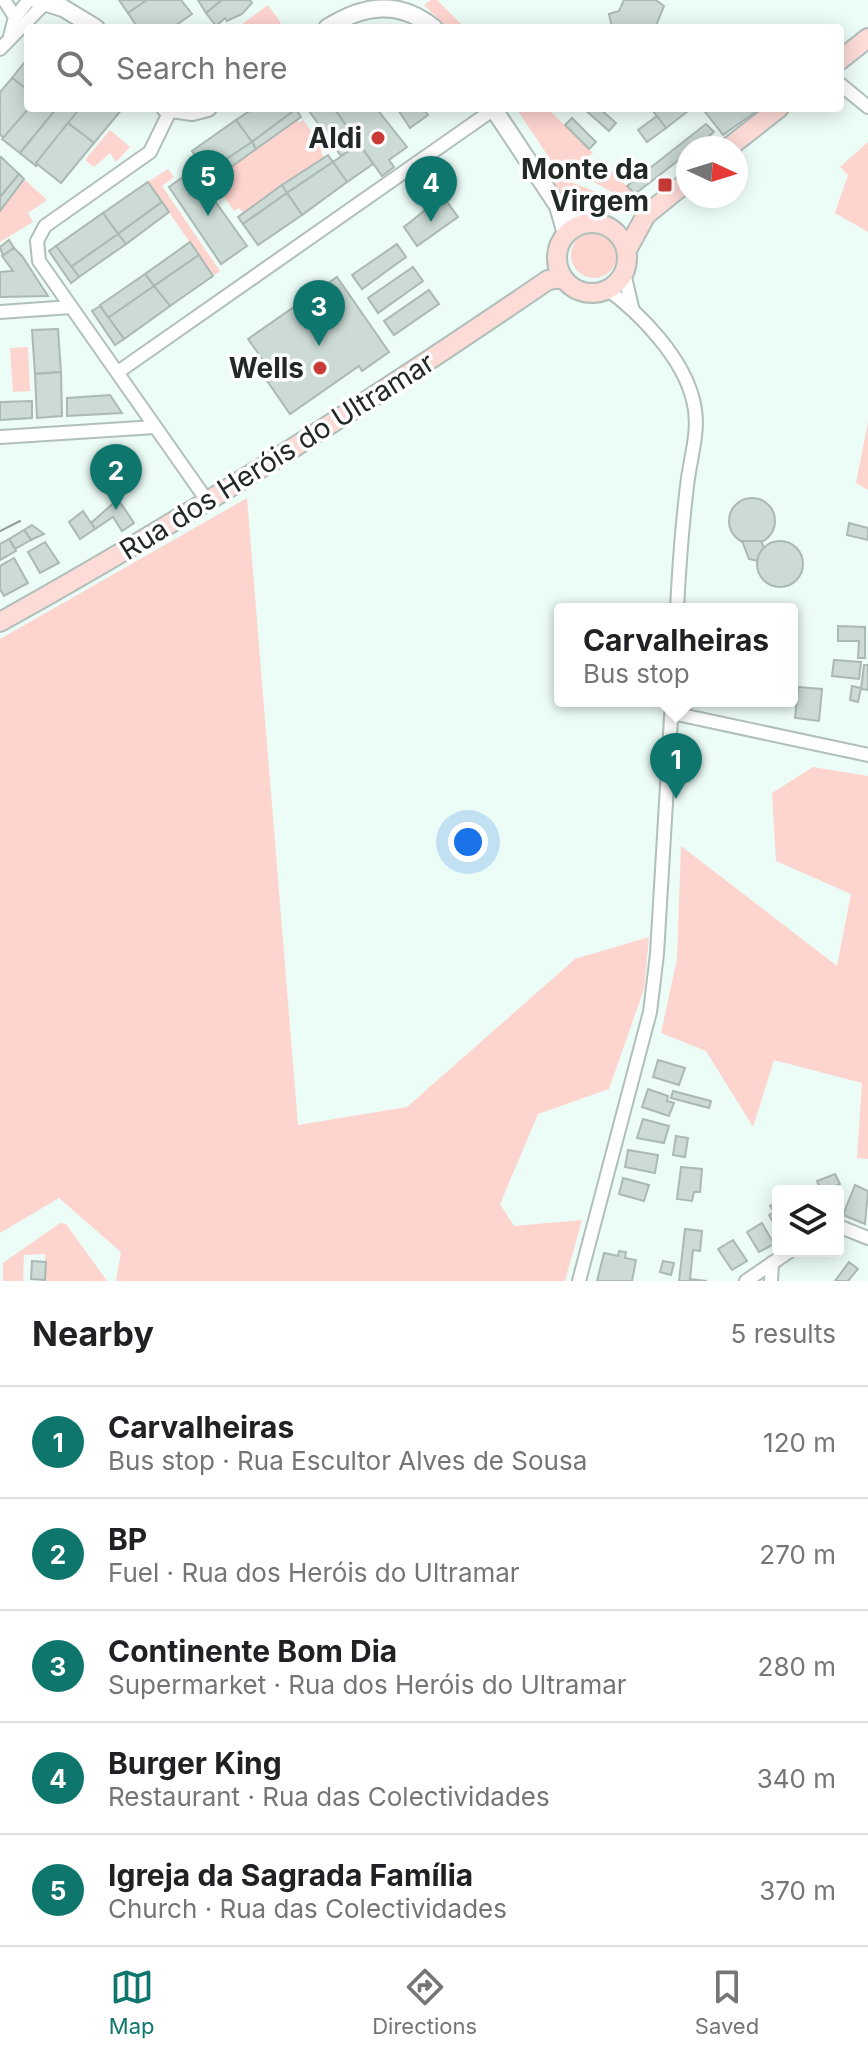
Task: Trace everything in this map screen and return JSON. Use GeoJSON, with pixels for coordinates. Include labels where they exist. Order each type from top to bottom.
{"type":"FeatureCollection","features":[{"type":"Feature","properties":{"kind":"main road"},"geometry":{"type":"LineString","coordinates":[[844,57],[868,38]]}},
{"type":"Feature","properties":{"kind":"main road"},"geometry":{"type":"LineString","coordinates":[[743,136],[774,112]]}},
{"type":"Feature","properties":{"kind":"main road"},"geometry":{"type":"LineString","coordinates":[[646,215],[597,224],[566,234],[559,248],[556,274],[586,292],[607,289],[624,273],[627,250],[646,215],[676,191]]}},
{"type":"Feature","properties":{"kind":"main road"},"geometry":{"type":"LineString","coordinates":[[597,224],[615,231],[627,250]]}},
{"type":"Feature","properties":{"kind":"main road","name":"Rua dos Heróis do Ultramar"},"geometry":{"type":"LineString","coordinates":[[0,622],[208,502],[384,393],[556,274]]}},
{"type":"Feature","properties":{"kind":"street"},"geometry":{"type":"LineString","coordinates":[[4,0],[15,17]]}},
{"type":"Feature","properties":{"kind":"street"},"geometry":{"type":"LineString","coordinates":[[10,37],[15,17],[29,0]]}},
{"type":"Feature","properties":{"kind":"street"},"geometry":{"type":"LineString","coordinates":[[27,24],[42,1],[63,8],[89,24]]}},
{"type":"Feature","properties":{"kind":"street"},"geometry":{"type":"LineString","coordinates":[[333,24],[376,2],[411,9],[429,24]]}},
{"type":"Feature","properties":{"kind":"street"},"geometry":{"type":"LineString","coordinates":[[0,49],[10,37],[24,28]]}},
{"type":"Feature","properties":{"kind":"street"},"geometry":{"type":"LineString","coordinates":[[844,87],[868,107]]}},
{"type":"Feature","properties":{"kind":"street"},"geometry":{"type":"LineString","coordinates":[[166,112],[150,152],[45,226],[37,241],[39,261],[208,502]]}},
{"type":"Feature","properties":{"kind":"street"},"geometry":{"type":"LineString","coordinates":[[118,372],[489,112]]}},
{"type":"Feature","properties":{"kind":"street"},"geometry":{"type":"LineString","coordinates":[[495,112],[558,206],[566,234]]}},
{"type":"Feature","properties":{"kind":"street"},"geometry":{"type":"LineString","coordinates":[[558,206],[597,224]]}},
{"type":"Feature","properties":{"kind":"street"},"geometry":{"type":"LineString","coordinates":[[624,273],[632,307]]}},
{"type":"Feature","properties":{"kind":"street"},"geometry":{"type":"LineString","coordinates":[[607,289],[632,307],[674,361],[694,401],[696,432],[681,537],[677,603]]}},
{"type":"Feature","properties":{"kind":"street"},"geometry":{"type":"LineString","coordinates":[[0,312],[71,307]]}},
{"type":"Feature","properties":{"kind":"street"},"geometry":{"type":"LineString","coordinates":[[0,437],[155,427]]}},
{"type":"Feature","properties":{"kind":"street"},"geometry":{"type":"LineString","coordinates":[[579,1281],[635,1077],[651,1001],[672,707],[868,755]]}},
{"type":"Feature","properties":{"kind":"street"},"geometry":{"type":"LineString","coordinates":[[844,1228],[868,1238]]}},
{"type":"Feature","properties":{"kind":"street"},"geometry":{"type":"LineString","coordinates":[[746,1281],[781,1257]]}},
{"type":"Feature","properties":{"kind":"street"},"geometry":{"type":"LineString","coordinates":[[771,1281],[772,1263]]}},
{"type":"Feature","properties":{"kind":"shaded area"},"geometry":{"type":"Polygon","coordinates":[[[437,0],[461,24],[444,24],[424,5],[437,0]]]}},
{"type":"Feature","properties":{"kind":"shaded area"},"geometry":{"type":"Polygon","coordinates":[[[268,5],[281,23],[280,24],[242,24],[268,5]]]}},
{"type":"Feature","properties":{"kind":"shaded area"},"geometry":{"type":"Polygon","coordinates":[[[519,112],[551,112],[593,153],[575,165],[554,165],[519,112]]]}},
{"type":"Feature","properties":{"kind":"shaded area"},"geometry":{"type":"Polygon","coordinates":[[[297,120],[299,123],[303,120],[325,149],[321,152],[324,157],[244,213],[239,208],[234,211],[215,184],[219,181],[216,177],[297,120]]]}},
{"type":"Feature","properties":{"kind":"shaded area"},"geometry":{"type":"Polygon","coordinates":[[[110,130],[130,147],[116,162],[110,153],[94,167],[85,160],[110,130]]]}},
{"type":"Feature","properties":{"kind":"shaded area"},"geometry":{"type":"Polygon","coordinates":[[[868,142],[868,232],[835,213],[848,175],[840,167],[868,142]]]}},
{"type":"Feature","properties":{"kind":"shaded area"},"geometry":{"type":"Polygon","coordinates":[[[599,159],[639,198],[621,197],[577,173],[599,159]]]}},
{"type":"Feature","properties":{"kind":"shaded area"},"geometry":{"type":"Polygon","coordinates":[[[168,169],[174,177],[162,186],[220,271],[213,276],[148,182],[168,169]]]}},
{"type":"Feature","properties":{"kind":"shaded area"},"geometry":{"type":"Polygon","coordinates":[[[24,179],[47,200],[28,213],[33,222],[0,242],[0,211],[24,179]]]}},
{"type":"Feature","properties":{"kind":"shaded area"},"geometry":{"type":"Polygon","coordinates":[[[563,179],[634,207],[611,214],[589,212],[561,194],[554,184],[563,179]]]}},
{"type":"Feature","properties":{"kind":"shaded area"},"geometry":{"type":"Polygon","coordinates":[[[594,232],[610,239],[617,255],[610,271],[594,278],[578,271],[571,255],[578,239],[594,232]]]}},
{"type":"Feature","properties":{"kind":"shaded area"},"geometry":{"type":"Polygon","coordinates":[[[28,347],[30,391],[13,392],[10,348],[28,347]]]}},
{"type":"Feature","properties":{"kind":"shaded area"},"geometry":{"type":"Polygon","coordinates":[[[868,422],[868,490],[856,483],[868,422]]]}},
{"type":"Feature","properties":{"kind":"shaded area"},"geometry":{"type":"Polygon","coordinates":[[[247,498],[298,1125],[407,1107],[575,959],[649,937],[644,989],[609,1089],[538,1114],[500,1204],[514,1226],[582,1220],[565,1281],[116,1281],[121,1252],[59,1198],[0,1233],[0,639],[247,498]]]}},
{"type":"Feature","properties":{"kind":"shaded area"},"geometry":{"type":"Polygon","coordinates":[[[813,767],[868,776],[868,1159],[857,1158],[862,1083],[774,1060],[753,1127],[706,1051],[661,1033],[677,959],[681,846],[837,966],[851,894],[776,861],[772,793],[813,767]]]}},
{"type":"Feature","properties":{"kind":"shaded area"},"geometry":{"type":"Polygon","coordinates":[[[60,1223],[66,1224],[107,1281],[46,1281],[45,1254],[24,1255],[23,1281],[3,1281],[3,1263],[60,1223]]]}},
{"type":"Feature","properties":{"kind":"building"},"geometry":{"type":"Polygon","coordinates":[[[119,0],[147,0],[128,13],[119,0]]]}},
{"type":"Feature","properties":{"kind":"building"},"geometry":{"type":"Polygon","coordinates":[[[147,0],[181,0],[192,14],[178,24],[135,24],[128,13],[147,0]]]}},
{"type":"Feature","properties":{"kind":"building"},"geometry":{"type":"Polygon","coordinates":[[[198,0],[222,0],[206,13],[198,0]]]}},
{"type":"Feature","properties":{"kind":"building"},"geometry":{"type":"Polygon","coordinates":[[[222,0],[250,0],[252,3],[242,14],[227,21],[225,18],[218,24],[214,24],[206,13],[222,0]]]}},
{"type":"Feature","properties":{"kind":"building"},"geometry":{"type":"Polygon","coordinates":[[[624,0],[656,0],[664,6],[657,24],[611,24],[609,14],[619,11],[624,0]]]}},
{"type":"Feature","properties":{"kind":"building"},"geometry":{"type":"Polygon","coordinates":[[[24,63],[24,87],[12,78],[24,63]]]}},
{"type":"Feature","properties":{"kind":"building"},"geometry":{"type":"Polygon","coordinates":[[[12,78],[24,87],[26,112],[5,138],[0,135],[0,92],[12,78]]]}},
{"type":"Feature","properties":{"kind":"building"},"geometry":{"type":"Polygon","coordinates":[[[26,112],[54,112],[20,153],[2,139],[26,112]]]}},
{"type":"Feature","properties":{"kind":"building"},"geometry":{"type":"Polygon","coordinates":[[[54,112],[77,112],[36,166],[20,153],[54,112]]]}},
{"type":"Feature","properties":{"kind":"building"},"geometry":{"type":"Polygon","coordinates":[[[77,112],[120,112],[94,143],[68,123],[77,112]]]}},
{"type":"Feature","properties":{"kind":"building"},"geometry":{"type":"Polygon","coordinates":[[[248,112],[292,112],[252,142],[236,120],[248,112]]]}},
{"type":"Feature","properties":{"kind":"building"},"geometry":{"type":"Polygon","coordinates":[[[292,112],[298,112],[301,117],[256,149],[252,142],[292,112]]]}},
{"type":"Feature","properties":{"kind":"building"},"geometry":{"type":"Polygon","coordinates":[[[310,112],[337,112],[359,144],[341,156],[310,112]]]}},
{"type":"Feature","properties":{"kind":"building","name":"Aldi"},"geometry":{"type":"Polygon","coordinates":[[[337,112],[379,112],[407,147],[389,160],[394,167],[382,176],[337,112]]]}},
{"type":"Feature","properties":{"kind":"building"},"geometry":{"type":"Polygon","coordinates":[[[400,112],[426,112],[428,115],[410,128],[400,112]]]}},
{"type":"Feature","properties":{"kind":"building"},"geometry":{"type":"Polygon","coordinates":[[[588,112],[604,112],[616,123],[609,131],[588,112]]]}},
{"type":"Feature","properties":{"kind":"building"},"geometry":{"type":"Polygon","coordinates":[[[654,112],[687,112],[666,128],[654,112]]]}},
{"type":"Feature","properties":{"kind":"building"},"geometry":{"type":"Polygon","coordinates":[[[705,112],[755,112],[723,135],[705,112]]]}},
{"type":"Feature","properties":{"kind":"building"},"geometry":{"type":"Polygon","coordinates":[[[657,116],[666,128],[647,142],[638,130],[657,116]]]}},
{"type":"Feature","properties":{"kind":"building"},"geometry":{"type":"Polygon","coordinates":[[[572,118],[596,142],[589,149],[565,125],[572,118]]]}},
{"type":"Feature","properties":{"kind":"building"},"geometry":{"type":"Polygon","coordinates":[[[236,120],[252,142],[207,172],[192,151],[236,120]]]}},
{"type":"Feature","properties":{"kind":"building"},"geometry":{"type":"Polygon","coordinates":[[[68,123],[94,143],[61,183],[36,163],[68,123]]]}},
{"type":"Feature","properties":{"kind":"building"},"geometry":{"type":"Polygon","coordinates":[[[706,124],[714,132],[709,136],[691,136],[706,124]]]}},
{"type":"Feature","properties":{"kind":"building"},"geometry":{"type":"Polygon","coordinates":[[[252,142],[256,149],[213,180],[207,172],[252,142]]]}},
{"type":"Feature","properties":{"kind":"building"},"geometry":{"type":"Polygon","coordinates":[[[359,144],[373,164],[347,182],[333,162],[359,144]]]}},
{"type":"Feature","properties":{"kind":"building"},"geometry":{"type":"Polygon","coordinates":[[[676,148],[676,162],[635,194],[627,186],[676,148]]]}},
{"type":"Feature","properties":{"kind":"building"},"geometry":{"type":"Polygon","coordinates":[[[328,155],[333,162],[287,193],[282,185],[328,155]]]}},
{"type":"Feature","properties":{"kind":"building"},"geometry":{"type":"Polygon","coordinates":[[[0,158],[19,174],[0,197],[0,158]]]}},
{"type":"Feature","properties":{"kind":"building"},"geometry":{"type":"Polygon","coordinates":[[[333,162],[347,182],[302,215],[287,193],[333,162]]]}},
{"type":"Feature","properties":{"kind":"building"},"geometry":{"type":"Polygon","coordinates":[[[193,170],[247,246],[221,264],[169,187],[193,170]]]}},
{"type":"Feature","properties":{"kind":"building"},"geometry":{"type":"Polygon","coordinates":[[[19,174],[24,179],[0,211],[0,197],[19,174]]]}},
{"type":"Feature","properties":{"kind":"building"},"geometry":{"type":"Polygon","coordinates":[[[148,182],[162,202],[118,234],[103,213],[148,182]]]}},
{"type":"Feature","properties":{"kind":"building"},"geometry":{"type":"Polygon","coordinates":[[[282,185],[287,193],[243,224],[238,217],[282,185]]]}},
{"type":"Feature","properties":{"kind":"building"},"geometry":{"type":"Polygon","coordinates":[[[287,193],[302,215],[258,245],[243,224],[287,193]]]}},
{"type":"Feature","properties":{"kind":"building"},"geometry":{"type":"Polygon","coordinates":[[[443,196],[458,217],[417,246],[404,227],[443,196]]]}},
{"type":"Feature","properties":{"kind":"building"},"geometry":{"type":"Polygon","coordinates":[[[162,202],[169,212],[126,244],[118,234],[162,202]]]}},
{"type":"Feature","properties":{"kind":"building"},"geometry":{"type":"Polygon","coordinates":[[[103,213],[118,234],[71,267],[56,246],[103,213]]]}},
{"type":"Feature","properties":{"kind":"building"},"geometry":{"type":"Polygon","coordinates":[[[118,234],[126,244],[79,277],[71,267],[118,234]]]}},
{"type":"Feature","properties":{"kind":"building"},"geometry":{"type":"Polygon","coordinates":[[[9,240],[14,248],[3,256],[0,247],[9,240]]]}},
{"type":"Feature","properties":{"kind":"building"},"geometry":{"type":"Polygon","coordinates":[[[190,242],[199,255],[154,286],[145,274],[190,242]]]}},
{"type":"Feature","properties":{"kind":"building"},"geometry":{"type":"Polygon","coordinates":[[[397,244],[406,257],[362,289],[352,275],[397,244]]]}},
{"type":"Feature","properties":{"kind":"building"},"geometry":{"type":"Polygon","coordinates":[[[56,246],[79,277],[71,283],[49,251],[56,246]]]}},
{"type":"Feature","properties":{"kind":"building"},"geometry":{"type":"Polygon","coordinates":[[[14,248],[48,296],[0,297],[0,272],[13,271],[2,256],[14,248]]]}},
{"type":"Feature","properties":{"kind":"building"},"geometry":{"type":"Polygon","coordinates":[[[199,255],[213,276],[170,306],[154,286],[199,255]]]}},
{"type":"Feature","properties":{"kind":"building"},"geometry":{"type":"Polygon","coordinates":[[[413,267],[423,281],[378,313],[368,298],[413,267]]]}},
{"type":"Feature","properties":{"kind":"building"},"geometry":{"type":"Polygon","coordinates":[[[145,274],[154,286],[108,318],[100,305],[145,274]]]}},
{"type":"Feature","properties":{"kind":"building"},"geometry":{"type":"Polygon","coordinates":[[[337,277],[389,352],[362,371],[359,366],[290,414],[261,372],[268,367],[248,339],[337,277]]]}},
{"type":"Feature","properties":{"kind":"building"},"geometry":{"type":"Polygon","coordinates":[[[154,286],[170,306],[124,339],[108,318],[154,286]]]}},
{"type":"Feature","properties":{"kind":"building"},"geometry":{"type":"Polygon","coordinates":[[[429,290],[439,304],[394,335],[384,321],[429,290]]]}},
{"type":"Feature","properties":{"kind":"building"},"geometry":{"type":"Polygon","coordinates":[[[100,306],[124,339],[115,345],[92,311],[100,306]]]}},
{"type":"Feature","properties":{"kind":"building"},"geometry":{"type":"Polygon","coordinates":[[[58,329],[61,372],[35,374],[32,330],[58,329]]]}},
{"type":"Feature","properties":{"kind":"building"},"geometry":{"type":"Polygon","coordinates":[[[61,372],[62,416],[37,418],[35,374],[61,372]]]}},
{"type":"Feature","properties":{"kind":"building"},"geometry":{"type":"Polygon","coordinates":[[[110,395],[122,413],[67,416],[67,398],[110,395]]]}},
{"type":"Feature","properties":{"kind":"building"},"geometry":{"type":"Polygon","coordinates":[[[32,401],[32,418],[0,420],[0,402],[32,401]]]}},
{"type":"Feature","properties":{"kind":"building"},"geometry":{"type":"Polygon","coordinates":[[[752,498],[768,505],[775,521],[768,537],[752,544],[736,537],[729,521],[736,505],[752,498]]]}},
{"type":"Feature","properties":{"kind":"building"},"geometry":{"type":"Polygon","coordinates":[[[118,499],[134,523],[122,531],[113,517],[95,529],[91,523],[118,499]]]}},
{"type":"Feature","properties":{"kind":"building"},"geometry":{"type":"Polygon","coordinates":[[[83,511],[95,529],[80,539],[69,522],[83,511]]]}},
{"type":"Feature","properties":{"kind":"building"},"geometry":{"type":"Polygon","coordinates":[[[849,523],[868,528],[868,540],[847,535],[849,523]]]}},
{"type":"Feature","properties":{"kind":"building"},"geometry":{"type":"Polygon","coordinates":[[[32,525],[44,534],[31,540],[24,530],[32,525]]]}},
{"type":"Feature","properties":{"kind":"building"},"geometry":{"type":"Polygon","coordinates":[[[24,530],[31,540],[15,549],[9,539],[24,530]]]}},
{"type":"Feature","properties":{"kind":"building"},"geometry":{"type":"Polygon","coordinates":[[[9,539],[16,551],[0,560],[0,544],[9,539]]]}},
{"type":"Feature","properties":{"kind":"building"},"geometry":{"type":"Polygon","coordinates":[[[742,541],[761,541],[764,548],[758,561],[749,559],[742,541]]]}},
{"type":"Feature","properties":{"kind":"building"},"geometry":{"type":"Polygon","coordinates":[[[780,541],[796,548],[803,564],[796,580],[780,587],[764,580],[757,564],[764,548],[780,541]]]}},
{"type":"Feature","properties":{"kind":"building"},"geometry":{"type":"Polygon","coordinates":[[[45,542],[59,563],[40,573],[28,552],[45,542]]]}},
{"type":"Feature","properties":{"kind":"building"},"geometry":{"type":"Polygon","coordinates":[[[14,558],[28,583],[4,596],[0,589],[0,566],[14,558]]]}},
{"type":"Feature","properties":{"kind":"building"},"geometry":{"type":"Polygon","coordinates":[[[838,626],[865,627],[865,658],[858,658],[859,641],[838,641],[838,626]]]}},
{"type":"Feature","properties":{"kind":"building"},"geometry":{"type":"Polygon","coordinates":[[[834,660],[861,662],[859,679],[832,676],[834,660]]]}},
{"type":"Feature","properties":{"kind":"building"},"geometry":{"type":"Polygon","coordinates":[[[864,665],[868,665],[868,690],[861,689],[864,665]]]}},
{"type":"Feature","properties":{"kind":"building"},"geometry":{"type":"Polygon","coordinates":[[[852,686],[861,688],[858,702],[850,700],[852,686]]]}},
{"type":"Feature","properties":{"kind":"building"},"geometry":{"type":"Polygon","coordinates":[[[798,687],[822,689],[819,721],[795,718],[798,687]]]}},
{"type":"Feature","properties":{"kind":"building"},"geometry":{"type":"Polygon","coordinates":[[[658,1060],[685,1068],[679,1085],[653,1077],[658,1060]]]}},
{"type":"Feature","properties":{"kind":"building"},"geometry":{"type":"Polygon","coordinates":[[[648,1089],[668,1096],[667,1101],[674,1103],[669,1116],[642,1107],[648,1089]]]}},
{"type":"Feature","properties":{"kind":"building"},"geometry":{"type":"Polygon","coordinates":[[[673,1091],[711,1101],[709,1108],[671,1098],[673,1091]]]}},
{"type":"Feature","properties":{"kind":"building"},"geometry":{"type":"Polygon","coordinates":[[[643,1119],[669,1126],[664,1143],[637,1138],[643,1119]]]}},
{"type":"Feature","properties":{"kind":"building"},"geometry":{"type":"Polygon","coordinates":[[[676,1136],[688,1138],[685,1157],[673,1155],[676,1136]]]}},
{"type":"Feature","properties":{"kind":"building"},"geometry":{"type":"Polygon","coordinates":[[[628,1150],[658,1155],[655,1173],[625,1167],[628,1150]]]}},
{"type":"Feature","properties":{"kind":"building"},"geometry":{"type":"Polygon","coordinates":[[[681,1167],[702,1169],[700,1192],[694,1192],[692,1201],[677,1199],[681,1167]]]}},
{"type":"Feature","properties":{"kind":"building"},"geometry":{"type":"Polygon","coordinates":[[[835,1174],[840,1184],[819,1185],[817,1181],[835,1174]]]}},
{"type":"Feature","properties":{"kind":"building"},"geometry":{"type":"Polygon","coordinates":[[[623,1178],[649,1185],[644,1201],[619,1194],[623,1178]]]}},
{"type":"Feature","properties":{"kind":"building"},"geometry":{"type":"Polygon","coordinates":[[[855,1185],[868,1191],[865,1224],[844,1215],[855,1185]]]}},
{"type":"Feature","properties":{"kind":"building"},"geometry":{"type":"Polygon","coordinates":[[[762,1223],[772,1245],[759,1252],[747,1232],[762,1223]]]}},
{"type":"Feature","properties":{"kind":"building"},"geometry":{"type":"Polygon","coordinates":[[[685,1229],[702,1231],[700,1251],[693,1250],[690,1279],[707,1281],[679,1281],[685,1229]]]}},
{"type":"Feature","properties":{"kind":"building"},"geometry":{"type":"Polygon","coordinates":[[[733,1240],[747,1261],[732,1270],[718,1249],[733,1240]]]}},
{"type":"Feature","properties":{"kind":"building"},"geometry":{"type":"Polygon","coordinates":[[[619,1251],[626,1252],[625,1258],[636,1260],[632,1281],[597,1281],[604,1253],[618,1256],[619,1251]]]}},
{"type":"Feature","properties":{"kind":"building"},"geometry":{"type":"Polygon","coordinates":[[[32,1261],[46,1262],[45,1280],[31,1279],[32,1261]]]}},
{"type":"Feature","properties":{"kind":"building"},"geometry":{"type":"Polygon","coordinates":[[[663,1261],[674,1263],[671,1275],[660,1272],[663,1261]]]}},
{"type":"Feature","properties":{"kind":"building"},"geometry":{"type":"Polygon","coordinates":[[[849,1262],[858,1269],[848,1281],[835,1281],[849,1262]]]}},
{"type":"Feature","properties":{"kind":"tram line"},"geometry":{"type":"LineString","coordinates":[[0,531],[20,521]]}},
{"type":"Feature","properties":{"kind":"place","name":"Aldi"},"geometry":{"type":"Point","coordinates":[378,138]}},
{"type":"Feature","properties":{"kind":"place","name":"Monte da Virgem"},"geometry":{"type":"Point","coordinates":[665,185]}},
{"type":"Feature","properties":{"kind":"place","name":"Igreja da Sagrada Família"},"geometry":{"type":"Point","coordinates":[208,216]}},
{"type":"Feature","properties":{"kind":"place","name":"Burger King"},"geometry":{"type":"Point","coordinates":[431,222]}},
{"type":"Feature","properties":{"kind":"place","name":"Continente Bom Dia"},"geometry":{"type":"Point","coordinates":[319,346]}},
{"type":"Feature","properties":{"kind":"place","name":"Wells"},"geometry":{"type":"Point","coordinates":[320,368]}},
{"type":"Feature","properties":{"kind":"place","name":"BP"},"geometry":{"type":"Point","coordinates":[116,510]}},
{"type":"Feature","properties":{"kind":"place","name":"Carvalheiras"},"geometry":{"type":"Point","coordinates":[676,799]}}]}
